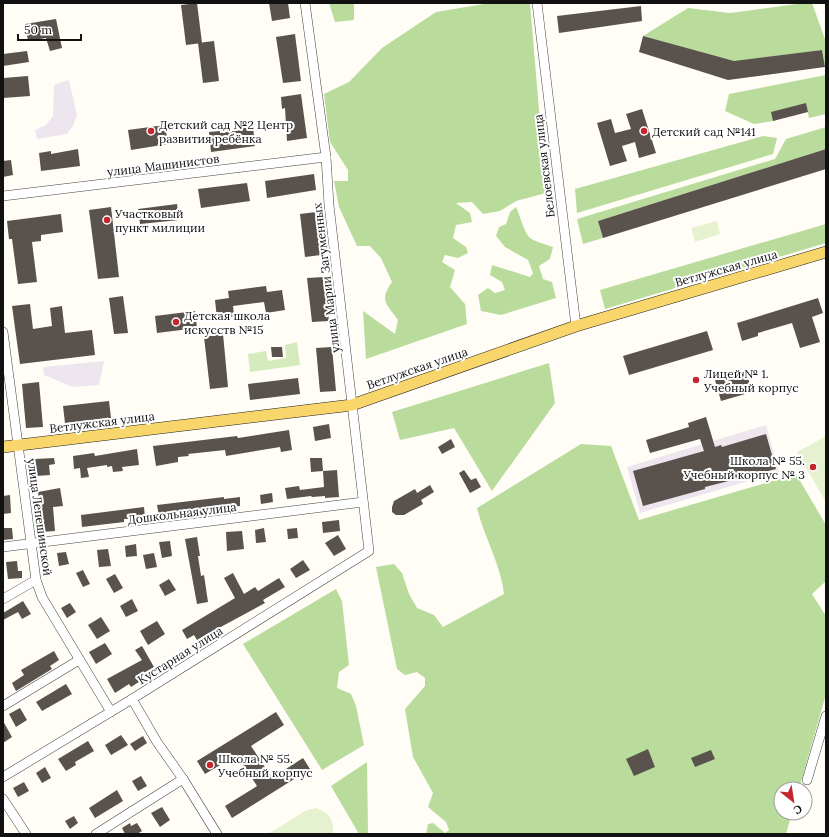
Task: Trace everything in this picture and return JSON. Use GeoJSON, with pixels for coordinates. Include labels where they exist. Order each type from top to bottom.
{"type":"FeatureCollection","features":[{"type":"Feature","properties":{"kind":"main road","name":"Ветлужская улица"},"geometry":{"type":"LineString","coordinates":[[3,447],[352,405],[576,326],[826,252]]}},
{"type":"Feature","properties":{"kind":"street","name":"улица Марии Загуменных"},"geometry":{"type":"LineString","coordinates":[[305,3],[326,158],[329,205],[369,551]]}},
{"type":"Feature","properties":{"kind":"street","name":"Белоевская улица"},"geometry":{"type":"LineString","coordinates":[[537,3],[576,326]]}},
{"type":"Feature","properties":{"kind":"street","name":"улица Машинистов"},"geometry":{"type":"LineString","coordinates":[[3,196],[326,158]]}},
{"type":"Feature","properties":{"kind":"street","name":"улица Лепешинской"},"geometry":{"type":"LineString","coordinates":[[3,332],[36,580],[42,597],[111,712]]}},
{"type":"Feature","properties":{"kind":"street","name":"Дошкольная улица"},"geometry":{"type":"LineString","coordinates":[[3,547],[363,502]]}},
{"type":"Feature","properties":{"kind":"street","name":"Кустарная улица"},"geometry":{"type":"LineString","coordinates":[[3,777],[111,712],[369,551]]}},
{"type":"Feature","properties":{"kind":"street"},"geometry":{"type":"LineString","coordinates":[[3,599],[36,580]]}},
{"type":"Feature","properties":{"kind":"street"},"geometry":{"type":"LineString","coordinates":[[3,706],[79,660]]}},
{"type":"Feature","properties":{"kind":"street"},"geometry":{"type":"LineString","coordinates":[[132,699],[217,834]]}},
{"type":"Feature","properties":{"kind":"street"},"geometry":{"type":"LineString","coordinates":[[807,780],[826,716]]}},
{"type":"Feature","properties":{"kind":"street"},"geometry":{"type":"LineString","coordinates":[[96,834],[183,779]]}},
{"type":"Feature","properties":{"kind":"street"},"geometry":{"type":"LineString","coordinates":[[3,799],[26,834]]}},
{"type":"Feature","properties":{"kind":"shaded area"},"geometry":{"type":"Polygon","coordinates":[[[69,80],[77,115],[73,126],[67,134],[37,139],[35,130],[46,125],[53,116],[54,85],[69,80]]]}},
{"type":"Feature","properties":{"kind":"shaded area"},"geometry":{"type":"Polygon","coordinates":[[[104,361],[99,385],[73,387],[44,375],[43,367],[104,361]]]}},
{"type":"Feature","properties":{"kind":"shaded area"},"geometry":{"type":"Polygon","coordinates":[[[766,425],[779,472],[640,513],[627,467],[766,425]]]}},
{"type":"Feature","properties":{"kind":"green space"},"geometry":{"type":"Polygon","coordinates":[[[329,3],[354,3],[354,20],[335,22],[329,3]]]}},
{"type":"Feature","properties":{"kind":"green space"},"geometry":{"type":"Polygon","coordinates":[[[490,3],[530,3],[546,193],[516,201],[500,211],[483,214],[472,202],[456,203],[470,213],[472,222],[456,225],[453,238],[466,247],[468,253],[458,258],[445,255],[442,262],[455,270],[450,287],[465,304],[467,324],[366,359],[363,311],[395,334],[398,320],[387,306],[385,298],[388,288],[392,282],[381,258],[370,246],[357,246],[339,207],[334,181],[348,181],[348,170],[330,142],[324,94],[349,82],[382,48],[436,12],[490,3]]]}},
{"type":"Feature","properties":{"kind":"green space"},"geometry":{"type":"Polygon","coordinates":[[[812,3],[826,42],[825,67],[822,50],[733,62],[643,36],[688,8],[730,13],[812,3]]]}},
{"type":"Feature","properties":{"kind":"green space"},"geometry":{"type":"Polygon","coordinates":[[[826,75],[826,114],[809,118],[806,104],[773,121],[754,124],[725,111],[729,94],[826,75]]]}},
{"type":"Feature","properties":{"kind":"green space"},"geometry":{"type":"Polygon","coordinates":[[[826,127],[826,149],[598,221],[603,238],[583,244],[577,219],[775,159],[786,139],[826,127]]]}},
{"type":"Feature","properties":{"kind":"green space"},"geometry":{"type":"Polygon","coordinates":[[[763,136],[777,138],[773,154],[577,213],[575,189],[763,136]]]}},
{"type":"Feature","properties":{"kind":"green space"},"geometry":{"type":"Polygon","coordinates":[[[516,207],[525,231],[529,237],[537,242],[553,247],[550,259],[539,266],[543,279],[552,282],[556,298],[501,315],[481,311],[478,295],[488,288],[495,293],[505,290],[502,282],[490,275],[492,265],[530,277],[533,273],[528,260],[505,247],[496,236],[499,227],[506,224],[510,212],[516,207]]]}},
{"type":"Feature","properties":{"kind":"green space"},"geometry":{"type":"Polygon","coordinates":[[[717,221],[720,234],[695,242],[691,228],[717,221]]]}},
{"type":"Feature","properties":{"kind":"green space"},"geometry":{"type":"Polygon","coordinates":[[[826,224],[826,243],[605,309],[600,290],[826,224]]]}},
{"type":"Feature","properties":{"kind":"green space"},"geometry":{"type":"Polygon","coordinates":[[[297,342],[300,365],[250,372],[248,354],[266,351],[268,361],[286,358],[285,345],[297,342]]]}},
{"type":"Feature","properties":{"kind":"green space"},"geometry":{"type":"Polygon","coordinates":[[[549,363],[555,403],[492,491],[454,428],[400,440],[392,412],[549,363]]]}},
{"type":"Feature","properties":{"kind":"green space"},"geometry":{"type":"Polygon","coordinates":[[[826,436],[826,502],[797,452],[826,436]]]}},
{"type":"Feature","properties":{"kind":"green space"},"geometry":{"type":"Polygon","coordinates":[[[581,444],[611,446],[639,520],[796,474],[826,525],[826,581],[812,594],[826,616],[826,694],[801,781],[773,781],[773,821],[790,821],[786,834],[426,834],[428,824],[433,823],[445,833],[449,830],[446,822],[428,807],[433,793],[413,757],[405,709],[425,686],[425,678],[417,672],[405,675],[397,669],[376,567],[394,564],[402,573],[409,594],[417,608],[434,615],[443,627],[504,594],[500,572],[477,508],[581,444]]]}},
{"type":"Feature","properties":{"kind":"green space"},"geometry":{"type":"Polygon","coordinates":[[[336,589],[342,601],[349,665],[339,672],[337,688],[351,694],[356,706],[364,745],[322,770],[243,644],[336,589]]]}},
{"type":"Feature","properties":{"kind":"green space"},"geometry":{"type":"Polygon","coordinates":[[[367,762],[368,834],[359,834],[331,786],[367,762]]]}},
{"type":"Feature","properties":{"kind":"green space"},"geometry":{"type":"Polygon","coordinates":[[[316,808],[325,812],[332,821],[333,834],[268,834],[307,810],[316,808]]]}},
{"type":"Feature","properties":{"kind":"building"},"geometry":{"type":"Polygon","coordinates":[[[197,3],[202,43],[186,45],[181,5],[197,3]]]}},
{"type":"Feature","properties":{"kind":"building"},"geometry":{"type":"Polygon","coordinates":[[[269,3],[288,3],[290,18],[272,21],[269,3]]]}},
{"type":"Feature","properties":{"kind":"building"},"geometry":{"type":"Polygon","coordinates":[[[641,6],[642,21],[559,33],[557,16],[641,6]]]}},
{"type":"Feature","properties":{"kind":"building"},"geometry":{"type":"Polygon","coordinates":[[[56,19],[62,48],[50,51],[46,38],[28,41],[25,24],[56,19]]]}},
{"type":"Feature","properties":{"kind":"building"},"geometry":{"type":"Polygon","coordinates":[[[295,34],[301,81],[283,83],[276,37],[295,34]]]}},
{"type":"Feature","properties":{"kind":"building"},"geometry":{"type":"Polygon","coordinates":[[[643,36],[734,61],[822,50],[825,67],[728,80],[639,52],[643,36]]]}},
{"type":"Feature","properties":{"kind":"building"},"geometry":{"type":"Polygon","coordinates":[[[214,41],[219,81],[203,83],[198,43],[214,41]]]}},
{"type":"Feature","properties":{"kind":"building"},"geometry":{"type":"Polygon","coordinates":[[[27,51],[29,62],[3,66],[3,54],[27,51]]]}},
{"type":"Feature","properties":{"kind":"building"},"geometry":{"type":"Polygon","coordinates":[[[28,76],[30,96],[3,98],[3,78],[28,76]]]}},
{"type":"Feature","properties":{"kind":"building"},"geometry":{"type":"Polygon","coordinates":[[[301,94],[307,138],[287,141],[285,108],[282,109],[281,97],[301,94]]]}},
{"type":"Feature","properties":{"kind":"building"},"geometry":{"type":"Polygon","coordinates":[[[806,103],[808,112],[773,121],[771,112],[806,103]]]}},
{"type":"Feature","properties":{"kind":"building"},"geometry":{"type":"Polygon","coordinates":[[[642,109],[656,153],[639,158],[635,142],[622,146],[627,161],[610,166],[597,123],[611,119],[615,133],[631,129],[626,114],[642,109]]]}},
{"type":"Feature","properties":{"kind":"building"},"geometry":{"type":"Polygon","coordinates":[[[165,125],[168,144],[131,150],[128,130],[165,125]]]}},
{"type":"Feature","properties":{"kind":"building"},"geometry":{"type":"Polygon","coordinates":[[[253,126],[255,146],[211,152],[209,132],[220,131],[220,133],[241,130],[241,127],[253,126]]]}},
{"type":"Feature","properties":{"kind":"building"},"geometry":{"type":"Polygon","coordinates":[[[78,149],[80,166],[41,171],[39,153],[51,151],[51,154],[78,149]]]}},
{"type":"Feature","properties":{"kind":"building"},"geometry":{"type":"Polygon","coordinates":[[[826,149],[826,169],[603,238],[598,221],[826,149]]]}},
{"type":"Feature","properties":{"kind":"building"},"geometry":{"type":"Polygon","coordinates":[[[11,160],[13,175],[3,177],[3,161],[11,160]]]}},
{"type":"Feature","properties":{"kind":"building"},"geometry":{"type":"Polygon","coordinates":[[[314,174],[316,190],[267,198],[265,181],[314,174]]]}},
{"type":"Feature","properties":{"kind":"building"},"geometry":{"type":"Polygon","coordinates":[[[247,183],[250,201],[201,208],[198,189],[247,183]]]}},
{"type":"Feature","properties":{"kind":"building"},"geometry":{"type":"Polygon","coordinates":[[[177,204],[179,220],[140,224],[138,209],[177,204]]]}},
{"type":"Feature","properties":{"kind":"building"},"geometry":{"type":"Polygon","coordinates":[[[111,207],[119,277],[98,279],[89,210],[111,207]]]}},
{"type":"Feature","properties":{"kind":"building"},"geometry":{"type":"Polygon","coordinates":[[[316,212],[321,255],[305,257],[300,214],[316,212]]]}},
{"type":"Feature","properties":{"kind":"building"},"geometry":{"type":"Polygon","coordinates":[[[61,214],[63,232],[41,235],[41,241],[32,242],[37,282],[18,284],[12,239],[9,239],[7,221],[61,214]]]}},
{"type":"Feature","properties":{"kind":"building"},"geometry":{"type":"Polygon","coordinates":[[[324,277],[329,321],[312,322],[307,278],[324,277]]]}},
{"type":"Feature","properties":{"kind":"building"},"geometry":{"type":"Polygon","coordinates":[[[266,286],[267,292],[282,290],[285,310],[266,313],[264,302],[233,306],[234,316],[217,319],[215,300],[229,298],[228,291],[266,286]]]}},
{"type":"Feature","properties":{"kind":"building"},"geometry":{"type":"Polygon","coordinates":[[[123,296],[128,333],[114,334],[109,298],[123,296]]]}},
{"type":"Feature","properties":{"kind":"building"},"geometry":{"type":"Polygon","coordinates":[[[818,298],[823,313],[812,317],[820,342],[800,348],[792,323],[758,333],[758,336],[742,341],[737,323],[818,298]]]}},
{"type":"Feature","properties":{"kind":"building"},"geometry":{"type":"Polygon","coordinates":[[[30,304],[33,329],[52,326],[50,308],[62,306],[65,333],[92,330],[95,355],[20,364],[12,306],[30,304]]]}},
{"type":"Feature","properties":{"kind":"building","name":"Детская школа искусств №15"},"geometry":{"type":"Polygon","coordinates":[[[195,311],[197,328],[157,333],[155,316],[195,311]]]}},
{"type":"Feature","properties":{"kind":"building"},"geometry":{"type":"Polygon","coordinates":[[[707,331],[713,350],[629,375],[623,356],[707,331]]]}},
{"type":"Feature","properties":{"kind":"building"},"geometry":{"type":"Polygon","coordinates":[[[223,334],[228,387],[210,389],[204,337],[223,334]]]}},
{"type":"Feature","properties":{"kind":"building"},"geometry":{"type":"Polygon","coordinates":[[[271,347],[282,347],[283,357],[272,357],[271,347]]]}},
{"type":"Feature","properties":{"kind":"building"},"geometry":{"type":"Polygon","coordinates":[[[332,347],[336,391],[320,392],[316,348],[332,347]]]}},
{"type":"Feature","properties":{"kind":"building"},"geometry":{"type":"Polygon","coordinates":[[[746,371],[752,392],[721,401],[715,380],[746,371]]]}},
{"type":"Feature","properties":{"kind":"building"},"geometry":{"type":"Polygon","coordinates":[[[298,378],[300,394],[250,400],[248,384],[298,378]]]}},
{"type":"Feature","properties":{"kind":"building"},"geometry":{"type":"Polygon","coordinates":[[[39,382],[43,427],[26,428],[22,384],[39,382]]]}},
{"type":"Feature","properties":{"kind":"building"},"geometry":{"type":"Polygon","coordinates":[[[109,401],[111,418],[65,423],[63,406],[109,401]]]}},
{"type":"Feature","properties":{"kind":"building"},"geometry":{"type":"Polygon","coordinates":[[[706,417],[715,447],[721,445],[722,447],[766,434],[776,469],[705,487],[705,489],[643,506],[633,471],[704,451],[700,439],[650,453],[646,440],[689,427],[688,423],[706,417]]]}},
{"type":"Feature","properties":{"kind":"building"},"geometry":{"type":"Polygon","coordinates":[[[329,424],[331,438],[315,441],[313,427],[329,424]]]}},
{"type":"Feature","properties":{"kind":"building"},"geometry":{"type":"Polygon","coordinates":[[[289,430],[292,450],[281,452],[280,447],[226,456],[225,450],[188,454],[189,456],[178,457],[178,462],[156,466],[153,446],[237,436],[238,438],[289,430]]]}},
{"type":"Feature","properties":{"kind":"building"},"geometry":{"type":"Polygon","coordinates":[[[451,439],[455,447],[442,454],[438,447],[451,439]]]}},
{"type":"Feature","properties":{"kind":"building"},"geometry":{"type":"Polygon","coordinates":[[[137,449],[139,465],[122,467],[123,471],[113,472],[112,466],[107,467],[107,465],[87,468],[89,477],[81,478],[80,468],[74,469],[73,456],[94,453],[95,456],[137,449]]]}},
{"type":"Feature","properties":{"kind":"building"},"geometry":{"type":"Polygon","coordinates":[[[54,458],[55,464],[49,465],[50,475],[36,476],[35,459],[54,458]]]}},
{"type":"Feature","properties":{"kind":"building"},"geometry":{"type":"Polygon","coordinates":[[[310,458],[322,458],[323,471],[311,472],[310,458]]]}},
{"type":"Feature","properties":{"kind":"building"},"geometry":{"type":"Polygon","coordinates":[[[337,470],[339,497],[325,498],[325,496],[311,496],[287,499],[285,488],[299,486],[300,490],[324,487],[323,471],[337,470]]]}},
{"type":"Feature","properties":{"kind":"building"},"geometry":{"type":"Polygon","coordinates":[[[464,470],[471,480],[476,478],[481,487],[470,493],[459,473],[464,470]]]}},
{"type":"Feature","properties":{"kind":"building"},"geometry":{"type":"Polygon","coordinates":[[[430,485],[434,492],[421,500],[423,504],[404,515],[396,515],[392,512],[394,501],[415,489],[417,493],[430,485]]]}},
{"type":"Feature","properties":{"kind":"building"},"geometry":{"type":"Polygon","coordinates":[[[60,488],[63,506],[53,507],[55,531],[42,532],[40,519],[42,519],[38,492],[60,488]]]}},
{"type":"Feature","properties":{"kind":"building"},"geometry":{"type":"Polygon","coordinates":[[[272,493],[273,502],[261,504],[260,495],[272,493]]]}},
{"type":"Feature","properties":{"kind":"building"},"geometry":{"type":"Polygon","coordinates":[[[10,495],[11,513],[3,514],[3,496],[10,495]]]}},
{"type":"Feature","properties":{"kind":"building"},"geometry":{"type":"Polygon","coordinates":[[[224,497],[224,499],[240,497],[240,506],[213,509],[214,514],[180,517],[180,512],[159,516],[157,505],[224,497]]]}},
{"type":"Feature","properties":{"kind":"building"},"geometry":{"type":"Polygon","coordinates":[[[144,507],[145,518],[124,519],[124,522],[82,527],[81,515],[144,507]]]}},
{"type":"Feature","properties":{"kind":"building"},"geometry":{"type":"Polygon","coordinates":[[[339,520],[340,531],[323,533],[322,522],[339,520]]]}},
{"type":"Feature","properties":{"kind":"building"},"geometry":{"type":"Polygon","coordinates":[[[3,528],[12,528],[13,539],[3,540],[3,528]]]}},
{"type":"Feature","properties":{"kind":"building"},"geometry":{"type":"Polygon","coordinates":[[[264,528],[266,542],[256,543],[255,530],[264,528]]]}},
{"type":"Feature","properties":{"kind":"building"},"geometry":{"type":"Polygon","coordinates":[[[297,528],[298,538],[288,539],[287,529],[297,528]]]}},
{"type":"Feature","properties":{"kind":"building"},"geometry":{"type":"Polygon","coordinates":[[[242,531],[244,549],[227,551],[226,532],[242,531]]]}},
{"type":"Feature","properties":{"kind":"building"},"geometry":{"type":"Polygon","coordinates":[[[338,535],[346,549],[334,556],[325,543],[338,535]]]}},
{"type":"Feature","properties":{"kind":"building"},"geometry":{"type":"Polygon","coordinates":[[[197,537],[201,576],[204,575],[208,602],[197,604],[185,539],[197,537]]]}},
{"type":"Feature","properties":{"kind":"building"},"geometry":{"type":"Polygon","coordinates":[[[170,541],[172,556],[162,558],[159,542],[170,541]]]}},
{"type":"Feature","properties":{"kind":"building"},"geometry":{"type":"Polygon","coordinates":[[[136,544],[137,556],[126,557],[125,546],[136,544]]]}},
{"type":"Feature","properties":{"kind":"building"},"geometry":{"type":"Polygon","coordinates":[[[108,549],[111,566],[99,567],[97,550],[108,549]]]}},
{"type":"Feature","properties":{"kind":"building"},"geometry":{"type":"Polygon","coordinates":[[[66,552],[69,564],[59,566],[57,553],[66,552]]]}},
{"type":"Feature","properties":{"kind":"building"},"geometry":{"type":"Polygon","coordinates":[[[154,553],[157,567],[146,569],[143,555],[154,553]]]}},
{"type":"Feature","properties":{"kind":"building"},"geometry":{"type":"Polygon","coordinates":[[[303,560],[310,570],[296,578],[290,569],[303,560]]]}},
{"type":"Feature","properties":{"kind":"building"},"geometry":{"type":"Polygon","coordinates":[[[17,561],[18,571],[22,571],[22,578],[8,579],[6,562],[17,561]]]}},
{"type":"Feature","properties":{"kind":"building"},"geometry":{"type":"Polygon","coordinates":[[[83,570],[90,584],[83,587],[76,573],[83,570]]]}},
{"type":"Feature","properties":{"kind":"building"},"geometry":{"type":"Polygon","coordinates":[[[233,573],[244,594],[255,587],[258,591],[279,578],[285,587],[263,600],[265,603],[217,629],[219,632],[213,635],[211,632],[197,640],[194,635],[187,639],[182,630],[235,598],[224,578],[233,573]]]}},
{"type":"Feature","properties":{"kind":"building"},"geometry":{"type":"Polygon","coordinates":[[[115,574],[123,588],[114,593],[106,579],[115,574]]]}},
{"type":"Feature","properties":{"kind":"building"},"geometry":{"type":"Polygon","coordinates":[[[169,579],[176,590],[165,596],[159,585],[169,579]]]}},
{"type":"Feature","properties":{"kind":"building"},"geometry":{"type":"Polygon","coordinates":[[[132,599],[138,611],[126,617],[120,606],[132,599]]]}},
{"type":"Feature","properties":{"kind":"building"},"geometry":{"type":"Polygon","coordinates":[[[23,601],[31,614],[22,619],[18,612],[3,620],[3,613],[23,601]]]}},
{"type":"Feature","properties":{"kind":"building"},"geometry":{"type":"Polygon","coordinates":[[[70,603],[76,612],[67,618],[61,608],[70,603]]]}},
{"type":"Feature","properties":{"kind":"building"},"geometry":{"type":"Polygon","coordinates":[[[101,617],[110,631],[97,639],[88,625],[101,617]]]}},
{"type":"Feature","properties":{"kind":"building"},"geometry":{"type":"Polygon","coordinates":[[[157,621],[165,634],[148,645],[140,631],[157,621]]]}},
{"type":"Feature","properties":{"kind":"building"},"geometry":{"type":"Polygon","coordinates":[[[105,643],[112,654],[96,664],[89,652],[105,643]]]}},
{"type":"Feature","properties":{"kind":"building"},"geometry":{"type":"Polygon","coordinates":[[[142,646],[154,667],[140,675],[142,680],[131,687],[129,684],[115,693],[107,679],[142,660],[135,650],[142,646]]]}},
{"type":"Feature","properties":{"kind":"building"},"geometry":{"type":"Polygon","coordinates":[[[54,651],[59,660],[50,666],[52,669],[16,691],[12,683],[24,675],[21,670],[54,651]]]}},
{"type":"Feature","properties":{"kind":"building"},"geometry":{"type":"Polygon","coordinates":[[[66,684],[72,694],[42,711],[36,702],[66,684]]]}},
{"type":"Feature","properties":{"kind":"building"},"geometry":{"type":"Polygon","coordinates":[[[20,708],[27,720],[16,727],[9,714],[20,708]]]}},
{"type":"Feature","properties":{"kind":"building","name":"Школа № 55. Учебный корпус"},"geometry":{"type":"Polygon","coordinates":[[[276,712],[284,725],[251,746],[272,778],[303,758],[310,769],[232,818],[225,806],[257,786],[237,755],[205,774],[197,761],[276,712]]]}},
{"type":"Feature","properties":{"kind":"building"},"geometry":{"type":"Polygon","coordinates":[[[3,721],[12,737],[3,743],[3,721]]]}},
{"type":"Feature","properties":{"kind":"building"},"geometry":{"type":"Polygon","coordinates":[[[121,735],[128,745],[111,755],[105,745],[121,735]]]}},
{"type":"Feature","properties":{"kind":"building"},"geometry":{"type":"Polygon","coordinates":[[[143,736],[147,743],[135,751],[130,744],[143,736]]]}},
{"type":"Feature","properties":{"kind":"building"},"geometry":{"type":"Polygon","coordinates":[[[88,741],[94,751],[75,762],[76,765],[66,771],[58,759],[88,741]]]}},
{"type":"Feature","properties":{"kind":"building"},"geometry":{"type":"Polygon","coordinates":[[[648,749],[655,767],[634,776],[626,759],[648,749]]]}},
{"type":"Feature","properties":{"kind":"building"},"geometry":{"type":"Polygon","coordinates":[[[711,750],[715,759],[695,767],[691,758],[711,750]]]}},
{"type":"Feature","properties":{"kind":"building"},"geometry":{"type":"Polygon","coordinates":[[[45,767],[51,778],[42,783],[36,773],[45,767]]]}},
{"type":"Feature","properties":{"kind":"building"},"geometry":{"type":"Polygon","coordinates":[[[141,776],[147,786],[138,791],[132,781],[141,776]]]}},
{"type":"Feature","properties":{"kind":"building"},"geometry":{"type":"Polygon","coordinates":[[[24,782],[29,791],[18,797],[13,788],[24,782]]]}},
{"type":"Feature","properties":{"kind":"building"},"geometry":{"type":"Polygon","coordinates":[[[117,790],[123,801],[95,818],[89,808],[117,790]]]}},
{"type":"Feature","properties":{"kind":"building"},"geometry":{"type":"Polygon","coordinates":[[[162,807],[170,820],[160,827],[151,813],[162,807]]]}},
{"type":"Feature","properties":{"kind":"building"},"geometry":{"type":"Polygon","coordinates":[[[74,816],[78,823],[70,829],[65,821],[74,816]]]}},
{"type":"Feature","properties":{"kind":"building"},"geometry":{"type":"Polygon","coordinates":[[[130,823],[131,826],[137,823],[142,831],[137,834],[125,834],[122,828],[130,823]]]}},
{"type":"Feature","properties":{"kind":"place","name":"Детский сад №2 Центр развития ребёнка"},"geometry":{"type":"Point","coordinates":[151,131]}},
{"type":"Feature","properties":{"kind":"place","name":"Детский сад №141"},"geometry":{"type":"Point","coordinates":[644,131]}},
{"type":"Feature","properties":{"kind":"place","name":"Участковый пункт милиции"},"geometry":{"type":"Point","coordinates":[107,220]}},
{"type":"Feature","properties":{"kind":"place","name":"Детская школа искусств №15"},"geometry":{"type":"Point","coordinates":[176,322]}},
{"type":"Feature","properties":{"kind":"place","name":"Лицей № 1. Учебный корпус"},"geometry":{"type":"Point","coordinates":[696,380]}},
{"type":"Feature","properties":{"kind":"place","name":"Школа № 55. Учебный корпус № 3"},"geometry":{"type":"Point","coordinates":[813,467]}},
{"type":"Feature","properties":{"kind":"place","name":"Школа № 55. Учебный корпус"},"geometry":{"type":"Point","coordinates":[210,765]}}]}
